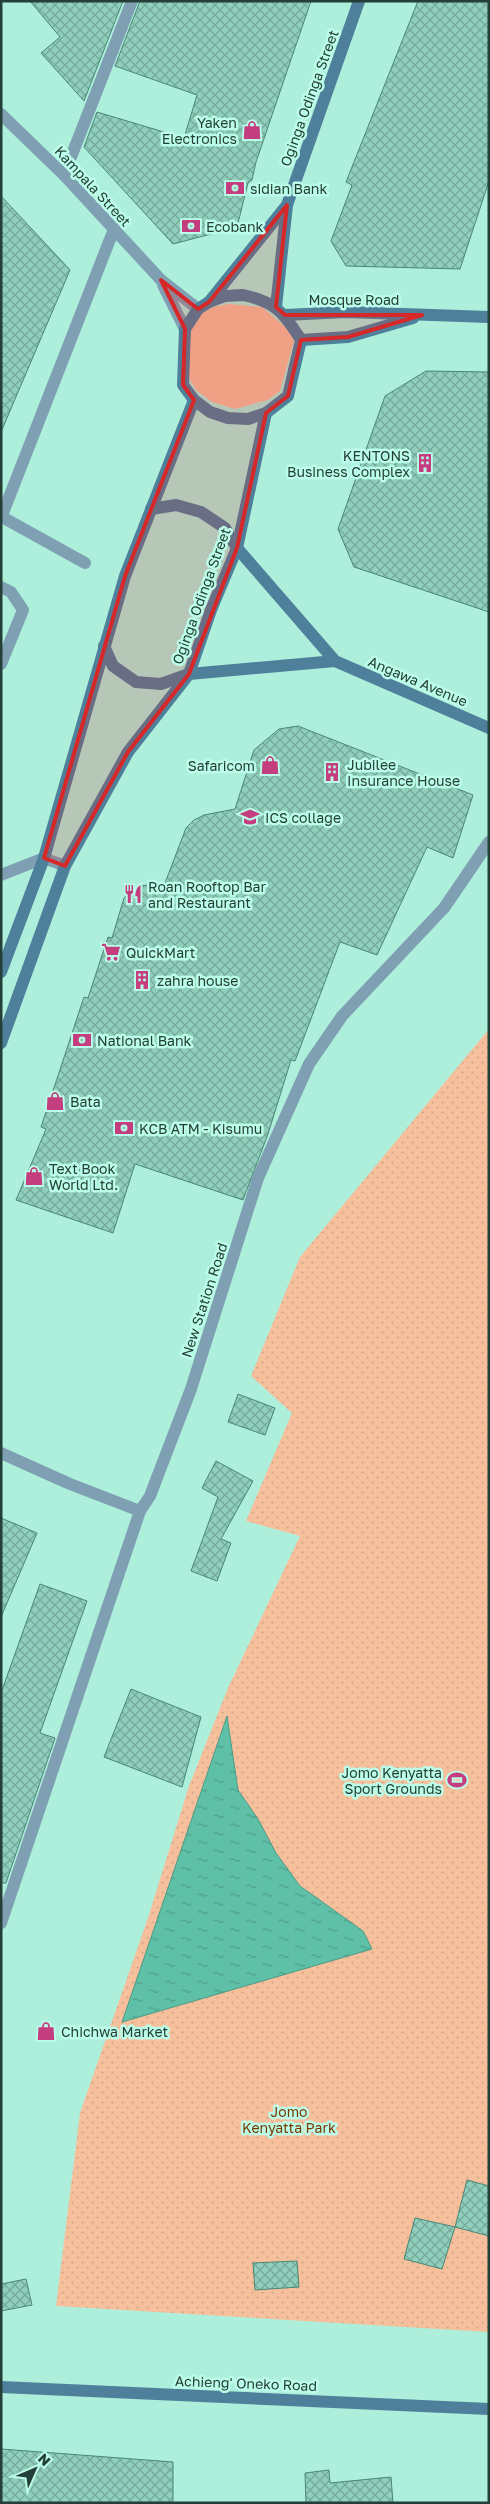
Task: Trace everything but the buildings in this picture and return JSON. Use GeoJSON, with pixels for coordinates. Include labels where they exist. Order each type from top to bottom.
{"type":"FeatureCollection","features":[{"type":"Feature","properties":{"kind":"main road","name":"Oginga Odinga Street"},"geometry":{"type":"LineString","coordinates":[[287,205],[359,1]]}},
{"type":"Feature","properties":{"kind":"main road"},"geometry":{"type":"LineString","coordinates":[[209,302],[287,205]]}},
{"type":"Feature","properties":{"kind":"main road"},"geometry":{"type":"LineString","coordinates":[[281,311],[287,205]]}},
{"type":"Feature","properties":{"kind":"main road"},"geometry":{"type":"LineString","coordinates":[[243,295],[261,298],[281,311],[301,340],[288,396],[266,413],[248,419],[228,418],[210,412],[194,400],[183,385],[185,328],[198,309],[209,302],[226,296],[243,295]]}},
{"type":"Feature","properties":{"kind":"main road","name":"Mosque Road"},"geometry":{"type":"LineString","coordinates":[[281,311],[489,317]]}},
{"type":"Feature","properties":{"kind":"main road","name":"Mosque Road"},"geometry":{"type":"LineString","coordinates":[[301,340],[348,337],[422,315]]}},
{"type":"Feature","properties":{"kind":"main road"},"geometry":{"type":"LineString","coordinates":[[1,972],[44,858],[125,576],[194,400]]}},
{"type":"Feature","properties":{"kind":"main road","name":"Oginga Odinga Street"},"geometry":{"type":"LineString","coordinates":[[1,1043],[65,866],[128,752],[189,674],[211,610],[237,548],[266,413]]}},
{"type":"Feature","properties":{"kind":"main road","name":"Angawa Avenue"},"geometry":{"type":"LineString","coordinates":[[151,509],[176,505],[200,512],[225,528],[237,548],[335,661],[489,728]]}},
{"type":"Feature","properties":{"kind":"main road","name":"Angawa Avenue"},"geometry":{"type":"LineString","coordinates":[[104,646],[113,666],[136,682],[161,684],[189,674],[335,661]]}},
{"type":"Feature","properties":{"kind":"main road","name":"Achieng' Oneko Road"},"geometry":{"type":"LineString","coordinates":[[1,2388],[489,2408]]}},
{"type":"Feature","properties":{"kind":"street"},"geometry":{"type":"LineString","coordinates":[[64,176],[132,1]]}},
{"type":"Feature","properties":{"kind":"street","name":"Kampala Street"},"geometry":{"type":"LineString","coordinates":[[1,114],[64,176],[161,280],[198,309]]}},
{"type":"Feature","properties":{"kind":"street"},"geometry":{"type":"LineString","coordinates":[[85,563],[1,518],[114,229]]}},
{"type":"Feature","properties":{"kind":"street","name":"Kampala Street"},"geometry":{"type":"LineString","coordinates":[[161,280],[185,328]]}},
{"type":"Feature","properties":{"kind":"street"},"geometry":{"type":"LineString","coordinates":[[1,587],[11,592],[23,610],[1,664]]}},
{"type":"Feature","properties":{"kind":"street","name":"New Station Road"},"geometry":{"type":"LineString","coordinates":[[1,1924],[140,1511],[150,1496],[191,1389],[258,1178],[305,1073],[342,1016],[444,908],[489,842]]}},
{"type":"Feature","properties":{"kind":"street"},"geometry":{"type":"LineString","coordinates":[[1,875],[44,858],[65,866]]}},
{"type":"Feature","properties":{"kind":"street"},"geometry":{"type":"LineString","coordinates":[[1,1453],[70,1484],[140,1511]]}},
{"type":"Feature","properties":{"kind":"highlighted area"},"geometry":{"type":"Polygon","coordinates":[[[287,205],[276,307],[285,315],[422,315],[348,337],[301,340],[288,396],[266,413],[237,548],[189,674],[128,752],[65,866],[44,858],[125,576],[194,400],[183,385],[185,329],[161,280],[198,309],[209,302],[287,205]]]}},
{"type":"Feature","properties":{"kind":"green space"},"geometry":{"type":"Polygon","coordinates":[[[229,304],[262,307],[290,331],[294,341],[280,391],[268,400],[235,409],[212,402],[196,390],[189,378],[187,334],[201,314],[213,307],[229,304]]]}},
{"type":"Feature","properties":{"kind":"green space","name":"Jomo Kenyatta Park"},"geometry":{"type":"Polygon","coordinates":[[[489,1029],[489,2332],[56,2306],[80,2113],[148,1918],[189,1786],[228,1688],[300,1536],[246,1521],[292,1413],[251,1376],[300,1257],[489,1029]]]}},
{"type":"Feature","properties":{"kind":"water"},"geometry":{"type":"Polygon","coordinates":[[[227,1716],[238,1790],[258,1819],[276,1853],[300,1886],[363,1931],[372,1949],[122,2022],[227,1716]]]}},
{"type":"Feature","properties":{"kind":"place","name":"Yaken Electronics"},"geometry":{"type":"Point","coordinates":[252,130]}},
{"type":"Feature","properties":{"kind":"place","name":"sidian Bank"},"geometry":{"type":"Point","coordinates":[235,188]}},
{"type":"Feature","properties":{"kind":"place","name":"Ecobank"},"geometry":{"type":"Point","coordinates":[191,226]}},
{"type":"Feature","properties":{"kind":"place","name":"KENTONS Business Complex"},"geometry":{"type":"Point","coordinates":[425,463]}},
{"type":"Feature","properties":{"kind":"place","name":"Safaricom"},"geometry":{"type":"Point","coordinates":[270,765]}},
{"type":"Feature","properties":{"kind":"place","name":"Jubilee Insurance House"},"geometry":{"type":"Point","coordinates":[332,772]}},
{"type":"Feature","properties":{"kind":"place","name":"ICS collage"},"geometry":{"type":"Point","coordinates":[250,817]}},
{"type":"Feature","properties":{"kind":"place","name":"Roan Rooftop Bar and Restaurant"},"geometry":{"type":"Point","coordinates":[133,894]}},
{"type":"Feature","properties":{"kind":"place","name":"QuickMart"},"geometry":{"type":"Point","coordinates":[111,952]}},
{"type":"Feature","properties":{"kind":"place","name":"zahra house"},"geometry":{"type":"Point","coordinates":[142,980]}},
{"type":"Feature","properties":{"kind":"place","name":"National Bank"},"geometry":{"type":"Point","coordinates":[82,1040]}},
{"type":"Feature","properties":{"kind":"place","name":"Bata"},"geometry":{"type":"Point","coordinates":[55,1101]}},
{"type":"Feature","properties":{"kind":"place","name":"KCB ATM - Kisumu"},"geometry":{"type":"Point","coordinates":[124,1128]}},
{"type":"Feature","properties":{"kind":"place","name":"Text Book World Ltd."},"geometry":{"type":"Point","coordinates":[34,1176]}},
{"type":"Feature","properties":{"kind":"place","name":"Jomo Kenyatta Sport Grounds"},"geometry":{"type":"Point","coordinates":[457,1780]}},
{"type":"Feature","properties":{"kind":"place","name":"Chichwa Market"},"geometry":{"type":"Point","coordinates":[46,2031]}}]}
